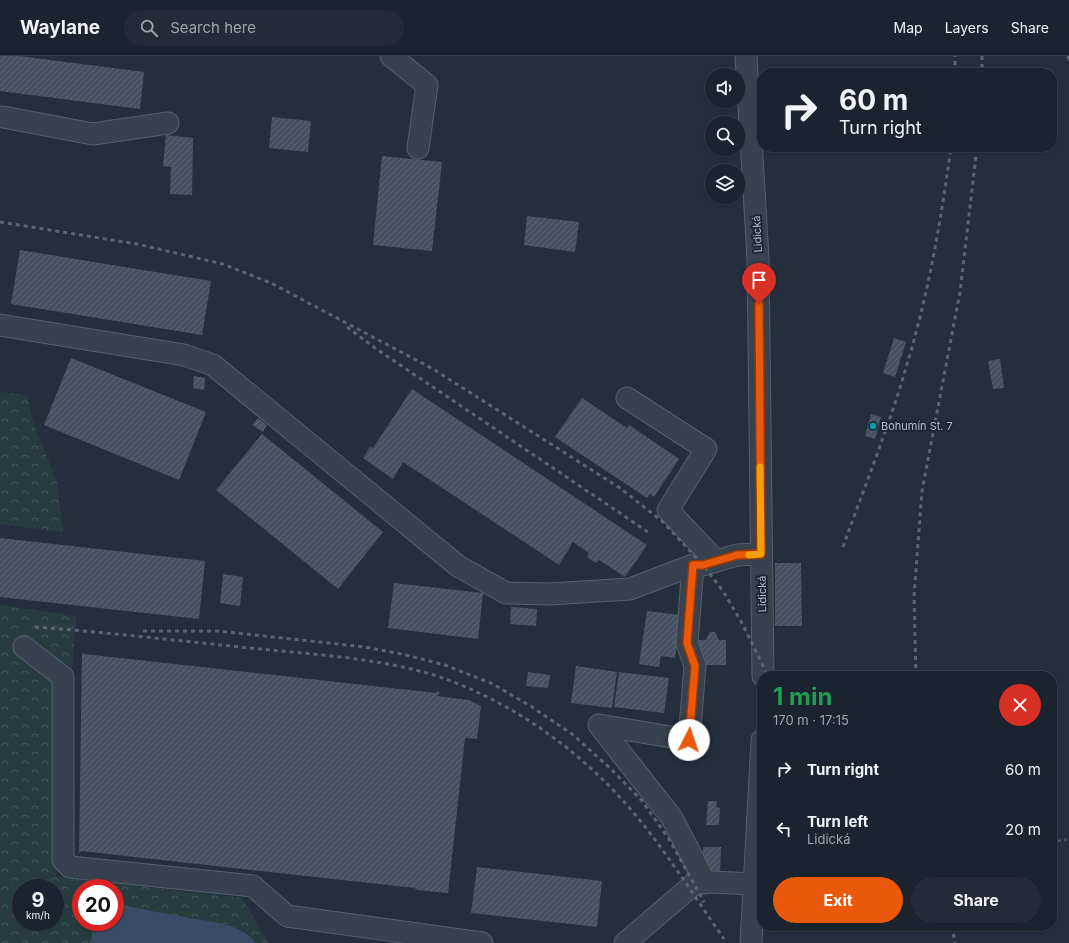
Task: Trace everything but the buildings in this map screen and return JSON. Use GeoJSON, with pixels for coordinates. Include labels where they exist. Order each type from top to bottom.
{"type":"FeatureCollection","features":[{"type":"Feature","properties":{"kind":"street"},"geometry":{"type":"LineString","coordinates":[[391,56],[427,85],[418,148]]}},
{"type":"Feature","properties":{"kind":"street","name":"Lidická"},"geometry":{"type":"LineString","coordinates":[[746,56],[758,258],[763,671]]}},
{"type":"Feature","properties":{"kind":"street"},"geometry":{"type":"LineString","coordinates":[[3,117],[93,134],[168,122]]}},
{"type":"Feature","properties":{"kind":"street"},"geometry":{"type":"LineString","coordinates":[[0,325],[184,354],[213,365],[458,566],[506,593],[550,594],[630,589],[693,565],[703,565],[737,555],[761,554]]}},
{"type":"Feature","properties":{"kind":"street"},"geometry":{"type":"LineString","coordinates":[[627,398],[706,449],[668,510],[716,562]]}},
{"type":"Feature","properties":{"kind":"street"},"geometry":{"type":"LineString","coordinates":[[693,565],[687,643],[695,666],[689,740],[599,725],[672,818],[705,882]]}},
{"type":"Feature","properties":{"kind":"street"},"geometry":{"type":"LineString","coordinates":[[24,647],[63,678],[63,860],[70,868],[253,886],[287,916],[482,943]]}},
{"type":"Feature","properties":{"kind":"street"},"geometry":{"type":"LineString","coordinates":[[751,943],[757,820]]}},
{"type":"Feature","properties":{"kind":"street"},"geometry":{"type":"LineString","coordinates":[[625,943],[694,884],[705,882],[753,884]]}},
{"type":"Feature","properties":{"kind":"path"},"geometry":{"type":"LineString","coordinates":[[1057,841],[1069,839]]}},
{"type":"Feature","properties":{"kind":"green space"},"geometry":{"type":"Polygon","coordinates":[[[0,392],[27,395],[34,425],[57,482],[63,532],[0,524],[0,392]]]}},
{"type":"Feature","properties":{"kind":"green space"},"geometry":{"type":"Polygon","coordinates":[[[0,605],[76,616],[56,876],[81,879],[72,879],[72,931],[124,931],[124,884],[242,898],[268,943],[0,943],[0,605]]]}},
{"type":"Feature","properties":{"kind":"water"},"geometry":{"type":"Polygon","coordinates":[[[124,905],[223,924],[241,931],[256,943],[90,943],[93,931],[124,931],[124,905]]]}},
{"type":"Feature","properties":{"kind":"railway"},"geometry":{"type":"LineString","coordinates":[[955,56],[955,68]]}},
{"type":"Feature","properties":{"kind":"railway"},"geometry":{"type":"LineString","coordinates":[[982,56],[982,68]]}},
{"type":"Feature","properties":{"kind":"railway"},"geometry":{"type":"LineString","coordinates":[[1068,56],[1069,61]]}},
{"type":"Feature","properties":{"kind":"railway"},"geometry":{"type":"LineString","coordinates":[[843,547],[901,385],[915,335],[934,255],[950,152]]}},
{"type":"Feature","properties":{"kind":"railway"},"geometry":{"type":"LineString","coordinates":[[916,671],[914,596],[922,491],[960,292],[976,152]]}},
{"type":"Feature","properties":{"kind":"railway"},"geometry":{"type":"LineString","coordinates":[[0,222],[137,244],[223,264],[273,284],[433,369],[620,488],[663,522],[703,565],[723,591],[742,623],[766,671]]}},
{"type":"Feature","properties":{"kind":"railway"},"geometry":{"type":"LineString","coordinates":[[347,327],[375,348],[648,532]]}},
{"type":"Feature","properties":{"kind":"railway"},"geometry":{"type":"LineString","coordinates":[[35,627],[343,657],[394,665],[443,678],[465,686],[526,719],[582,760],[599,776],[617,794],[650,833],[724,939]]}},
{"type":"Feature","properties":{"kind":"railway"},"geometry":{"type":"LineString","coordinates":[[143,631],[218,631],[365,647],[402,654],[445,665],[493,684],[532,707],[572,734],[612,770],[642,801],[669,839],[704,902]]}},
{"type":"Feature","properties":{"kind":"railway"},"geometry":{"type":"LineString","coordinates":[[953,931],[955,943]]}},
{"type":"Feature","properties":{"kind":"slow traffic"},"geometry":{"type":"LineString","coordinates":[[749,555],[761,554],[760,467]]}},
{"type":"Feature","properties":{"kind":"place","name":"Bohumín St. 7"},"geometry":{"type":"Point","coordinates":[873,426]}},
{"type":"Feature","properties":{"kind":"route"},"geometry":{"type":"LineString","coordinates":[[689,740],[695,666],[687,643],[693,565],[703,565],[737,555],[761,554],[759,304]]}}]}
